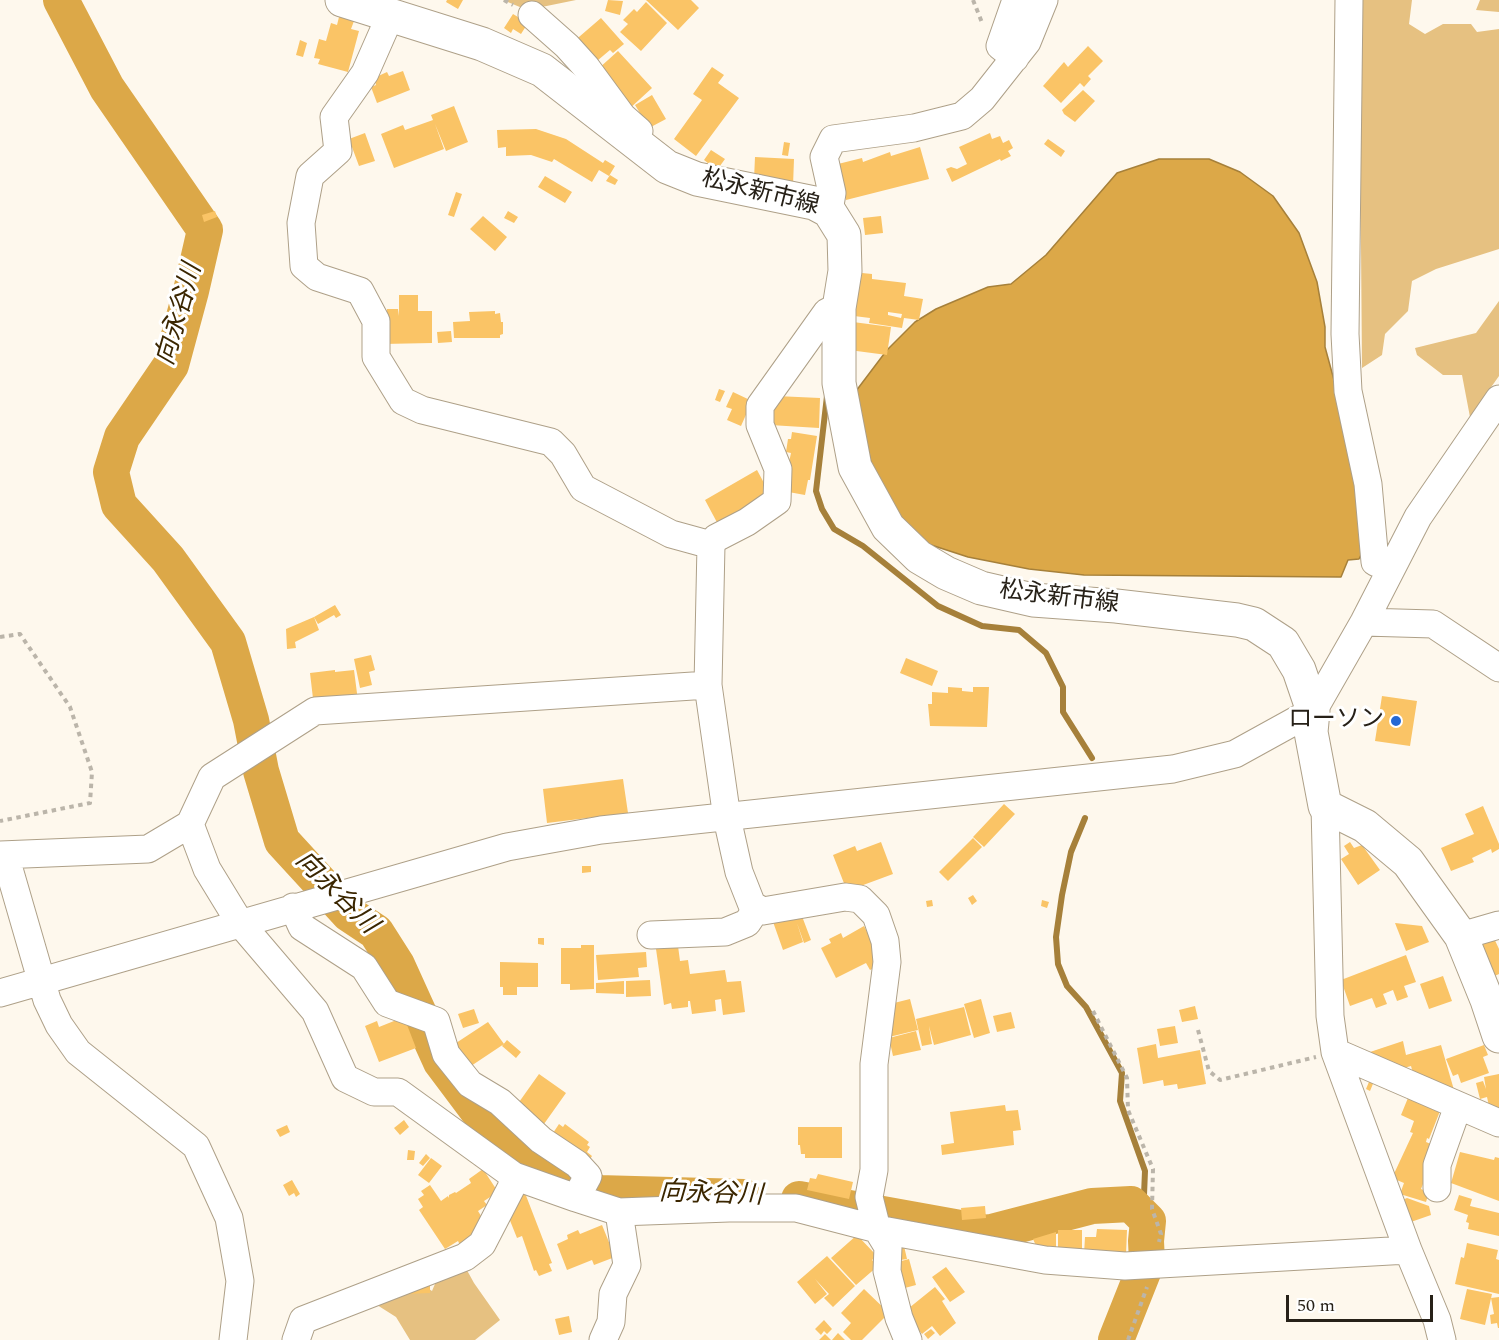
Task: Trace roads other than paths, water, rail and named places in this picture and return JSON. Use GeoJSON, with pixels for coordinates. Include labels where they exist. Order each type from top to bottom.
{"type":"FeatureCollection","features":[{"type":"Feature","properties":{"kind":"main road","name":"松永新市線"},"geometry":{"type":"LineString","coordinates":[[342,0],[482,44],[542,70],[667,168],[689,176],[814,203],[829,211],[844,235],[845,271],[839,308],[838,383],[855,466],[888,528],[919,556],[946,573],[981,588],[1033,600],[1116,606],[1254,624],[1283,643],[1299,670],[1313,711],[1311,732],[1325,806]]}},
{"type":"Feature","properties":{"kind":"main road"},"geometry":{"type":"LineString","coordinates":[[1325,806],[1365,826],[1408,862],[1461,936],[1499,1036]]}},
{"type":"Feature","properties":{"kind":"street"},"geometry":{"type":"LineString","coordinates":[[1015,58],[1000,46],[1016,0]]}},
{"type":"Feature","properties":{"kind":"street"},"geometry":{"type":"LineString","coordinates":[[829,211],[832,193],[824,158],[833,139],[914,128],[962,116],[982,99],[1027,42],[1044,0]]}},
{"type":"Feature","properties":{"kind":"street"},"geometry":{"type":"LineString","coordinates":[[1349,0],[1345,334],[1348,391],[1368,484],[1375,562],[1390,569]]}},
{"type":"Feature","properties":{"kind":"street"},"geometry":{"type":"LineString","coordinates":[[391,14],[365,73],[334,117],[338,151],[310,176],[301,223],[304,266],[317,277],[360,291],[376,321],[376,357],[403,401],[422,410],[552,442],[563,454],[584,488],[671,534],[711,545]]}},
{"type":"Feature","properties":{"kind":"street"},"geometry":{"type":"LineString","coordinates":[[532,15],[567,46],[586,67],[622,116],[666,153],[691,167],[689,176]]}},
{"type":"Feature","properties":{"kind":"street"},"geometry":{"type":"LineString","coordinates":[[839,308],[826,312],[760,406],[759,425],[778,469],[777,501],[747,522],[716,538],[711,545],[708,685],[727,818],[739,872],[752,905],[763,911],[845,897],[860,899],[876,915],[885,940],[887,962],[874,1064],[873,1170],[869,1197],[877,1229],[888,1246],[887,1271],[899,1318],[908,1340]]}},
{"type":"Feature","properties":{"kind":"street"},"geometry":{"type":"LineString","coordinates":[[0,993],[507,847],[601,830],[1173,769],[1235,754],[1313,711],[1364,622],[1418,517],[1499,399]]}},
{"type":"Feature","properties":{"kind":"street"},"geometry":{"type":"LineString","coordinates":[[1364,622],[1432,624],[1499,668]]}},
{"type":"Feature","properties":{"kind":"street"},"geometry":{"type":"LineString","coordinates":[[233,1340],[240,1281],[229,1218],[196,1146],[78,1052],[59,1025],[47,1000],[3,855],[148,849],[190,824],[212,777],[315,711],[708,685]]}},
{"type":"Feature","properties":{"kind":"street"},"geometry":{"type":"LineString","coordinates":[[1325,806],[1330,1016],[1335,1052],[1408,1250],[1437,1320],[1442,1340]]}},
{"type":"Feature","properties":{"kind":"street"},"geometry":{"type":"LineString","coordinates":[[190,824],[207,869],[240,923],[315,1011],[345,1078],[375,1092],[398,1092],[514,1176],[576,1198],[619,1212],[796,1208],[877,1229],[1045,1260],[1125,1266],[1408,1250]]}},
{"type":"Feature","properties":{"kind":"street"},"geometry":{"type":"LineString","coordinates":[[296,906],[302,927],[364,967],[387,1003],[436,1021],[446,1054],[470,1084],[500,1102],[541,1140],[577,1164],[588,1176],[576,1198]]}},
{"type":"Feature","properties":{"kind":"street"},"geometry":{"type":"LineString","coordinates":[[651,935],[725,932],[747,923],[757,908]]}},
{"type":"Feature","properties":{"kind":"street"},"geometry":{"type":"LineString","coordinates":[[1461,936],[1499,925]]}},
{"type":"Feature","properties":{"kind":"street"},"geometry":{"type":"LineString","coordinates":[[1335,1052],[1499,1123]]}},
{"type":"Feature","properties":{"kind":"street"},"geometry":{"type":"LineString","coordinates":[[1437,1188],[1437,1165],[1458,1106]]}},
{"type":"Feature","properties":{"kind":"street"},"geometry":{"type":"LineString","coordinates":[[296,1340],[303,1320],[465,1257],[482,1244],[511,1188],[514,1176]]}},
{"type":"Feature","properties":{"kind":"street"},"geometry":{"type":"LineString","coordinates":[[603,1340],[611,1322],[613,1294],[627,1265],[619,1212]]}},
{"type":"Feature","properties":{"kind":"waterway","name":"向永谷川"},"geometry":{"type":"LineString","coordinates":[[61,0],[107,88],[205,230],[171,365],[122,437],[111,472],[119,505],[168,559],[228,642],[251,720],[261,771],[282,841],[349,914],[376,932],[397,965],[441,1062],[477,1110],[531,1154],[598,1193],[744,1197]]}},
{"type":"Feature","properties":{"kind":"waterway"},"geometry":{"type":"LineString","coordinates":[[827,396],[816,491],[822,509],[834,529],[863,546],[938,606],[982,626],[1019,630],[1046,653],[1063,687],[1063,712],[1092,758]]}},
{"type":"Feature","properties":{"kind":"waterway"},"geometry":{"type":"LineString","coordinates":[[1085,818],[1071,852],[1062,895],[1056,937],[1058,964],[1067,986],[1086,1007],[1122,1073],[1120,1101],[1145,1171],[1144,1195],[1148,1221]]}},
{"type":"Feature","properties":{"kind":"waterway","name":"向永谷川"},"geometry":{"type":"LineString","coordinates":[[799,1199],[988,1233],[1092,1206],[1131,1204],[1148,1221],[1147,1262],[1116,1340]]}},
{"type":"Feature","properties":{"kind":"place","name":"ローソン"},"geometry":{"type":"Point","coordinates":[1396,721]}}]}
